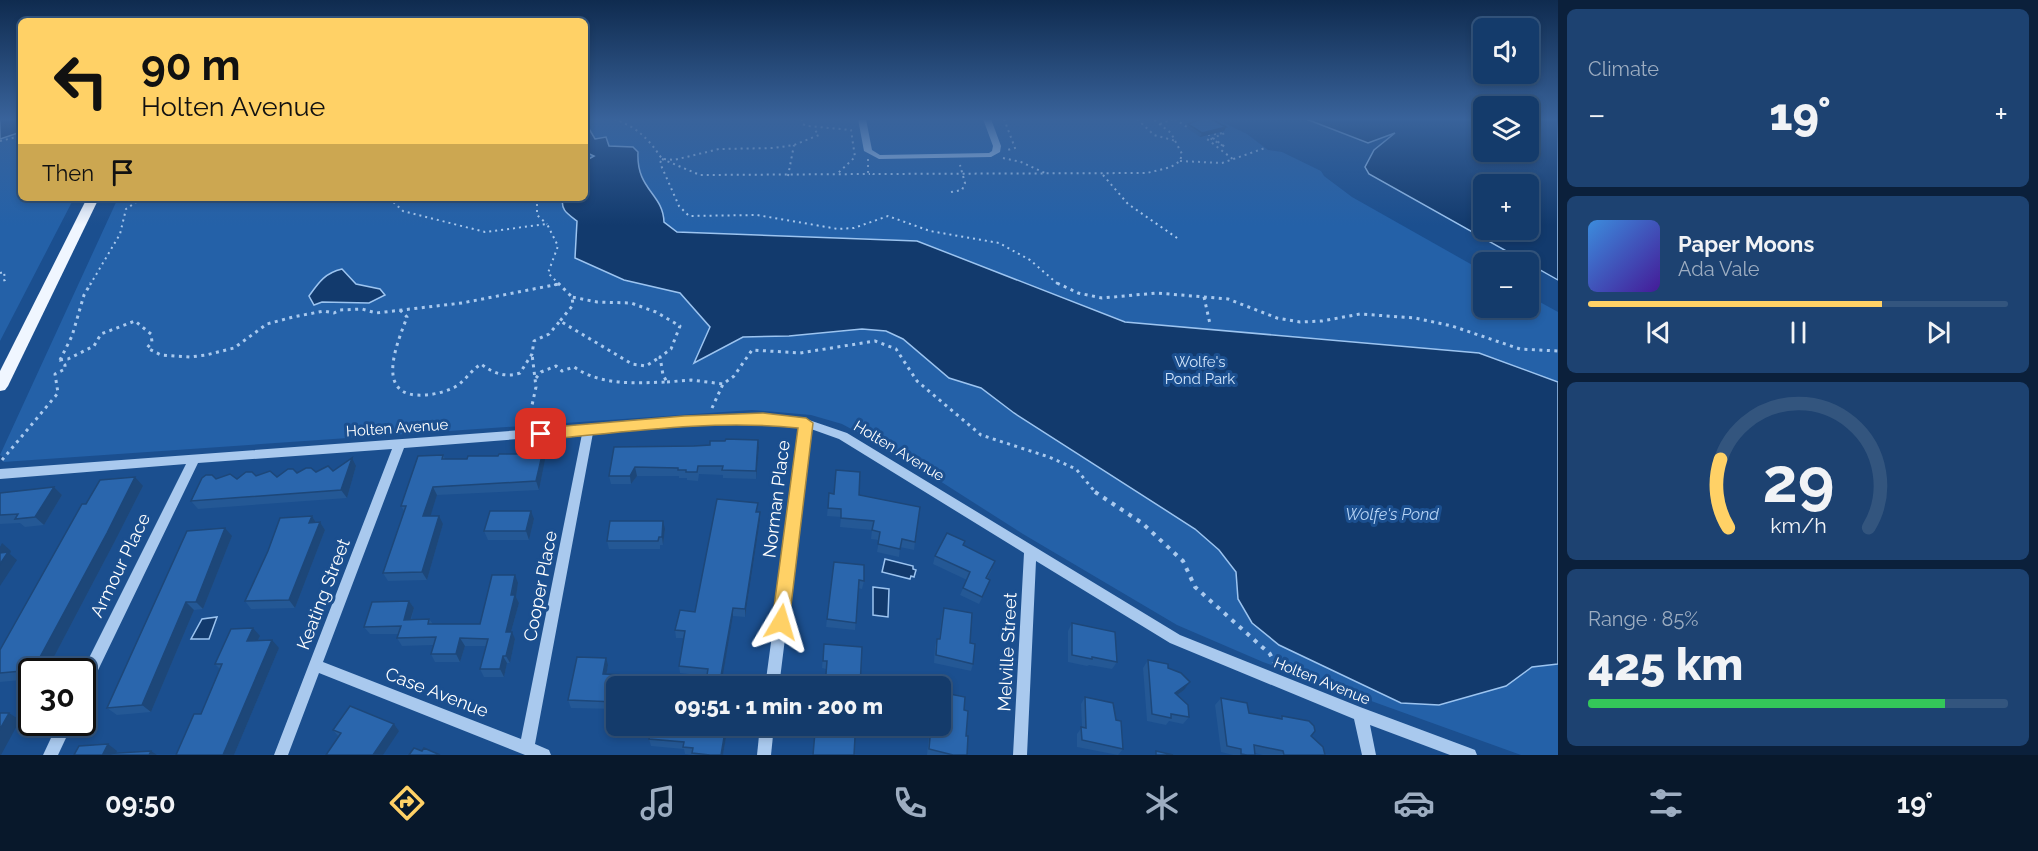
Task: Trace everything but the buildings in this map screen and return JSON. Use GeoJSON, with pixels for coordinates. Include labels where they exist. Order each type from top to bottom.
{"type":"FeatureCollection","features":[{"type":"Feature","properties":{"kind":"main road"},"geometry":{"type":"LineString","coordinates":[[0,386],[92,201]]}},
{"type":"Feature","properties":{"kind":"street"},"geometry":{"type":"LineString","coordinates":[[871,154],[879,157],[992,154]]}},
{"type":"Feature","properties":{"kind":"street","name":"Holten Avenue"},"geometry":{"type":"LineString","coordinates":[[0,474],[684,422],[763,419],[806,423],[843,436],[1175,639],[1360,714],[1470,755]]}},
{"type":"Feature","properties":{"kind":"street","name":"Norman Place"},"geometry":{"type":"LineString","coordinates":[[773,676],[806,423]]}},
{"type":"Feature","properties":{"kind":"street","name":"Cooper Place"},"geometry":{"type":"LineString","coordinates":[[527,748],[588,430]]}},
{"type":"Feature","properties":{"kind":"street","name":"Keating Street"},"geometry":{"type":"LineString","coordinates":[[281,755],[399,445]]}},
{"type":"Feature","properties":{"kind":"street","name":"Armour Place"},"geometry":{"type":"LineString","coordinates":[[96,659],[194,459]]}},
{"type":"Feature","properties":{"kind":"street","name":"Melville Street"},"geometry":{"type":"LineString","coordinates":[[1020,755],[1030,551]]}},
{"type":"Feature","properties":{"kind":"street","name":"Case Avenue"},"geometry":{"type":"LineString","coordinates":[[315,665],[544,755]]}},
{"type":"Feature","properties":{"kind":"street"},"geometry":{"type":"LineString","coordinates":[[1360,714],[1369,755]]}},
{"type":"Feature","properties":{"kind":"street"},"geometry":{"type":"LineString","coordinates":[[50,755],[60,736]]}},
{"type":"Feature","properties":{"kind":"street"},"geometry":{"type":"LineString","coordinates":[[764,755],[766,736]]}},
{"type":"Feature","properties":{"kind":"path"},"geometry":{"type":"LineString","coordinates":[[659,154],[662,159],[699,175],[788,176],[1045,173],[1103,175],[1158,171],[1180,161],[1209,163],[1234,160],[1249,154]]}},
{"type":"Feature","properties":{"kind":"path"},"geometry":{"type":"LineString","coordinates":[[662,159],[674,160],[698,154]]}},
{"type":"Feature","properties":{"kind":"path"},"geometry":{"type":"LineString","coordinates":[[788,176],[789,165],[794,154]]}},
{"type":"Feature","properties":{"kind":"path"},"geometry":{"type":"LineString","coordinates":[[836,175],[855,157],[855,154]]}},
{"type":"Feature","properties":{"kind":"path"},"geometry":{"type":"LineString","coordinates":[[870,154],[867,164],[870,174]]}},
{"type":"Feature","properties":{"kind":"path"},"geometry":{"type":"LineString","coordinates":[[1180,161],[1182,154]]}},
{"type":"Feature","properties":{"kind":"path"},"geometry":{"type":"LineString","coordinates":[[1229,154],[1234,160]]}},
{"type":"Feature","properties":{"kind":"path"},"geometry":{"type":"LineString","coordinates":[[1001,157],[1045,173]]}},
{"type":"Feature","properties":{"kind":"path"},"geometry":{"type":"LineString","coordinates":[[662,159],[660,163],[679,206],[689,216],[768,216],[806,226],[848,229],[858,228],[881,216],[888,216],[930,231],[999,243],[1030,260],[1060,285],[1078,293],[1102,298],[1157,293],[1228,299],[1277,318],[1300,322],[1322,321],[1360,314],[1415,318],[1452,326],[1520,349],[1558,351]]}},
{"type":"Feature","properties":{"kind":"path"},"geometry":{"type":"LineString","coordinates":[[951,192],[959,191],[964,187],[964,174],[960,163]]}},
{"type":"Feature","properties":{"kind":"path"},"geometry":{"type":"LineString","coordinates":[[917,166],[919,174]]}},
{"type":"Feature","properties":{"kind":"path"},"geometry":{"type":"LineString","coordinates":[[1103,175],[1135,210],[1180,240]]}},
{"type":"Feature","properties":{"kind":"path"},"geometry":{"type":"LineString","coordinates":[[60,360],[72,336],[84,296],[120,234],[126,209],[138,201]]}},
{"type":"Feature","properties":{"kind":"path"},"geometry":{"type":"LineString","coordinates":[[392,201],[403,211],[485,232],[547,224]]}},
{"type":"Feature","properties":{"kind":"path"},"geometry":{"type":"LineString","coordinates":[[537,201],[537,215],[547,224],[558,246],[548,273],[572,297],[597,302],[631,303],[656,312],[680,326],[671,349],[646,366],[632,364],[560,321]]}},
{"type":"Feature","properties":{"kind":"path"},"geometry":{"type":"LineString","coordinates":[[0,273],[4,272],[5,280],[0,282]]}},
{"type":"Feature","properties":{"kind":"path"},"geometry":{"type":"LineString","coordinates":[[60,360],[68,359],[94,346],[101,334],[135,321],[151,334],[152,342],[147,348],[161,355],[190,357],[234,348],[267,324],[285,319],[340,310],[362,309],[376,313],[471,301],[559,284]]}},
{"type":"Feature","properties":{"kind":"path"},"geometry":{"type":"LineString","coordinates":[[529,419],[536,399],[536,378],[532,354],[534,340],[549,333],[560,321],[573,305],[572,297]]}},
{"type":"Feature","properties":{"kind":"path"},"geometry":{"type":"LineString","coordinates":[[1204,297],[1210,324]]}},
{"type":"Feature","properties":{"kind":"path"},"geometry":{"type":"LineString","coordinates":[[400,310],[407,317],[395,351],[392,377],[396,388],[405,394],[419,396],[454,388],[466,378],[471,369],[481,364],[492,374],[516,375],[524,368],[532,354]]}},
{"type":"Feature","properties":{"kind":"path"},"geometry":{"type":"LineString","coordinates":[[712,408],[713,400],[723,384],[734,376],[752,350],[800,353],[856,342],[875,341],[896,349],[917,381],[981,435],[1049,457],[1076,469],[1098,495],[1142,523],[1183,561],[1195,587],[1269,654],[1286,684]]}},
{"type":"Feature","properties":{"kind":"path"},"geometry":{"type":"LineString","coordinates":[[660,357],[663,375],[667,382]]}},
{"type":"Feature","properties":{"kind":"path"},"geometry":{"type":"LineString","coordinates":[[2,460],[58,393],[56,374],[65,369],[65,364],[60,360]]}},
{"type":"Feature","properties":{"kind":"path"},"geometry":{"type":"LineString","coordinates":[[536,378],[541,372],[556,366],[562,371],[574,367],[581,373],[601,380],[667,382],[690,380],[723,384]]}},
{"type":"Feature","properties":{"kind":"green space"},"geometry":{"type":"Polygon","coordinates":[[[0,154],[18,154],[18,201],[72,201],[0,341],[0,154]]]}},
{"type":"Feature","properties":{"kind":"green space","name":"Wolfe's Pond Park"},"geometry":{"type":"Polygon","coordinates":[[[588,154],[1287,154],[1321,171],[1324,176],[1352,197],[1473,265],[1473,318],[1539,318],[1539,302],[1558,312],[1558,755],[1521,755],[1263,662],[1177,625],[1023,534],[896,453],[842,424],[811,415],[752,410],[3,462],[5,458],[0,455],[117,201],[588,201],[588,154]]]}},
{"type":"Feature","properties":{"kind":"water","name":"Wolfe's Pond"},"geometry":{"type":"Polygon","coordinates":[[[590,154],[638,154],[641,175],[663,212],[664,222],[677,232],[917,241],[1125,322],[1479,353],[1558,382],[1558,664],[1532,667],[1506,686],[1439,705],[1401,703],[1279,645],[1252,623],[1238,599],[1236,572],[1219,550],[1195,529],[1014,413],[981,388],[949,378],[903,339],[886,331],[862,329],[789,336],[743,337],[694,363],[710,327],[680,293],[624,280],[575,258],[577,221],[566,211],[562,202],[588,201],[588,159],[594,156],[590,154]]]}},
{"type":"Feature","properties":{"kind":"water"},"geometry":{"type":"Polygon","coordinates":[[[1372,154],[1473,154],[1473,162],[1539,162],[1539,154],[1558,154],[1558,280],[1539,269],[1539,252],[1508,252],[1487,240],[1539,240],[1539,174],[1473,174],[1473,232],[1369,174],[1365,167],[1372,154]]]}},
{"type":"Feature","properties":{"kind":"water"},"geometry":{"type":"Polygon","coordinates":[[[342,269],[356,284],[380,289],[385,295],[369,303],[322,302],[314,305],[309,296],[316,286],[327,276],[342,269]]]}},
{"type":"Feature","properties":{"kind":"water"},"geometry":{"type":"Polygon","coordinates":[[[885,559],[913,566],[916,570],[914,577],[911,576],[910,579],[882,572],[885,559]]]}},
{"type":"Feature","properties":{"kind":"water"},"geometry":{"type":"Polygon","coordinates":[[[873,587],[889,589],[888,617],[873,615],[873,587]]]}},
{"type":"Feature","properties":{"kind":"water"},"geometry":{"type":"Polygon","coordinates":[[[217,617],[209,639],[191,639],[202,619],[217,617]]]}},
{"type":"Feature","properties":{"kind":"route"},"geometry":{"type":"LineString","coordinates":[[541,434],[684,422],[763,419],[806,423],[781,622]]}}]}
